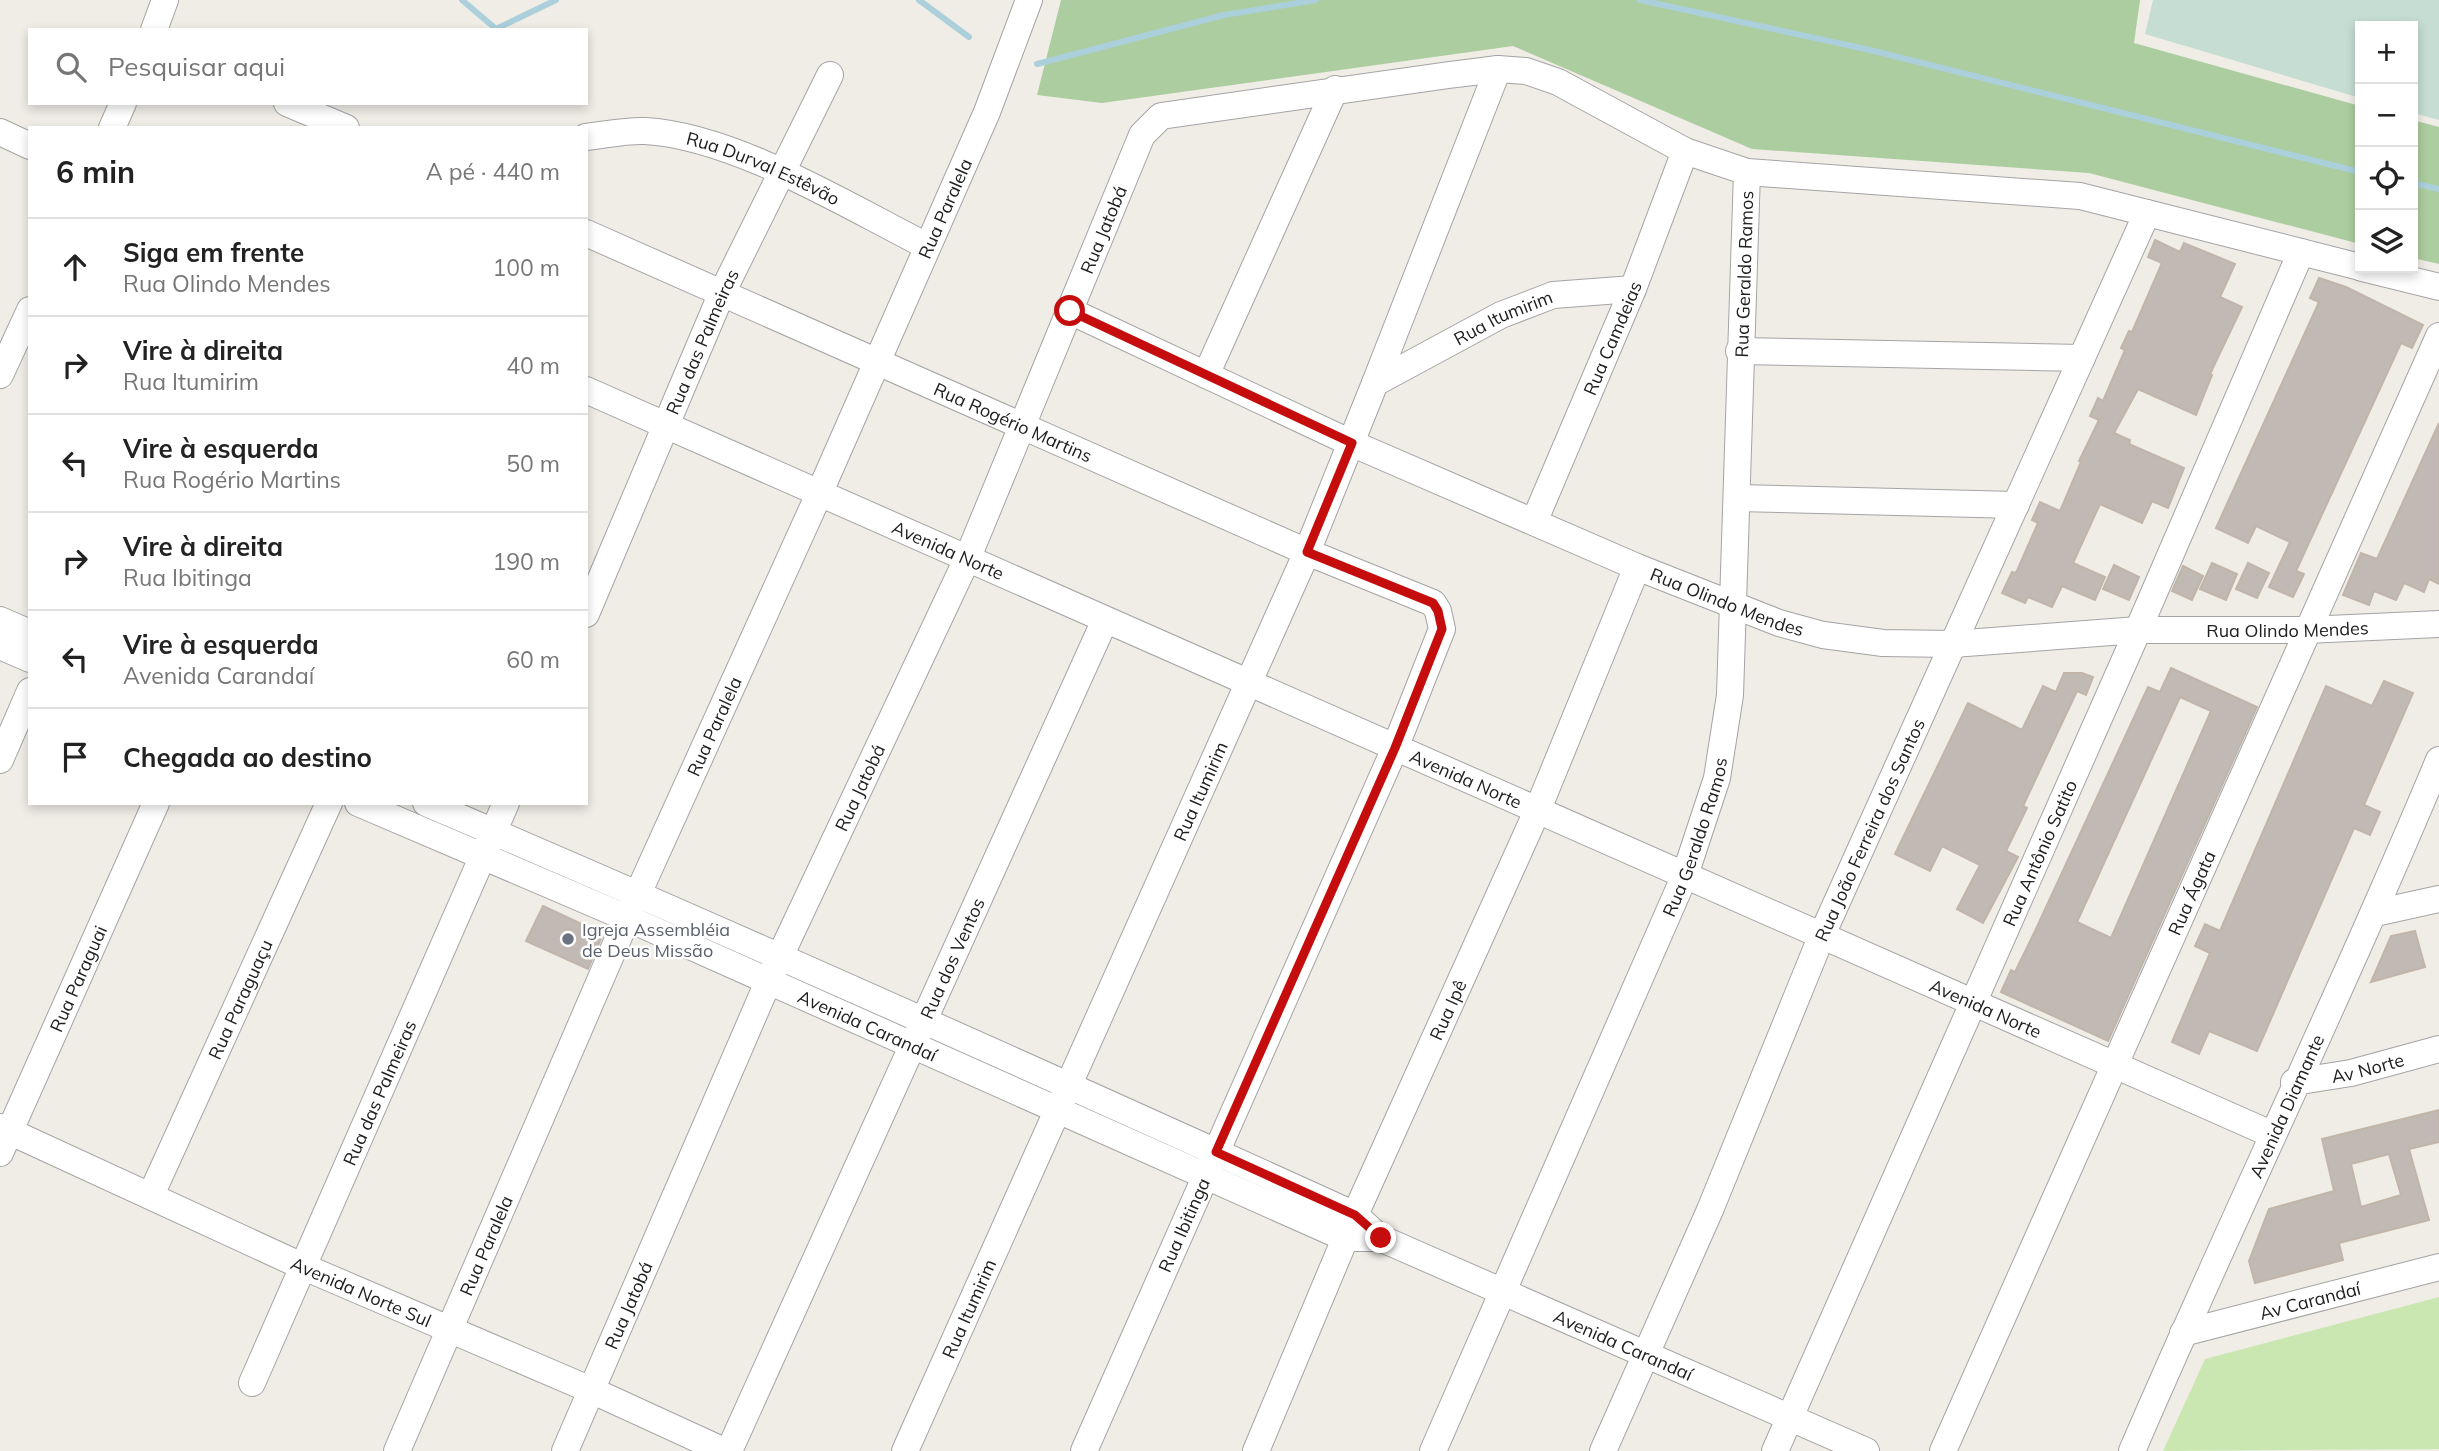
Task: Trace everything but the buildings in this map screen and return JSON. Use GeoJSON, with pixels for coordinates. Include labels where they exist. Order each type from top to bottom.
{"type":"FeatureCollection","features":[{"type":"Feature","properties":{"kind":"street"},"geometry":{"type":"LineString","coordinates":[[155,28],[165,0]]}},
{"type":"Feature","properties":{"kind":"street","name":"Rua Paralela"},"geometry":{"type":"LineString","coordinates":[[397,1451],[638,892],[820,494],[987,112],[1029,0]]}},
{"type":"Feature","properties":{"kind":"street"},"geometry":{"type":"LineString","coordinates":[[1375,383],[1498,69]]}},
{"type":"Feature","properties":{"kind":"street"},"geometry":{"type":"LineString","coordinates":[[1206,375],[1335,89],[1498,69],[1526,71],[1558,82],[1685,151],[1746,172],[2080,196],[2355,266]]}},
{"type":"Feature","properties":{"kind":"street","name":"Rua das Palmeiras"},"geometry":{"type":"LineString","coordinates":[[588,609],[721,295],[830,75]]}},
{"type":"Feature","properties":{"kind":"street","name":"Rua Jatobá"},"geometry":{"type":"LineString","coordinates":[[565,1451],[768,982],[968,556],[1142,135],[1150,124],[1171,113],[1335,89]]}},
{"type":"Feature","properties":{"kind":"street"},"geometry":{"type":"LineString","coordinates":[[113,126],[122,105]]}},
{"type":"Feature","properties":{"kind":"street"},"geometry":{"type":"LineString","coordinates":[[292,105],[341,126]]}},
{"type":"Feature","properties":{"kind":"street","name":"Rua Durval Estêvão"},"geometry":{"type":"LineString","coordinates":[[588,137],[645,131],[702,142],[783,173],[927,246]]}},
{"type":"Feature","properties":{"kind":"street"},"geometry":{"type":"LineString","coordinates":[[0,132],[28,145]]}},
{"type":"Feature","properties":{"kind":"street","name":"Rua Camdeias"},"geometry":{"type":"LineString","coordinates":[[1534,522],[1633,289],[1685,151]]}},
{"type":"Feature","properties":{"kind":"street","name":"Rua Geraldo Ramos"},"geometry":{"type":"LineString","coordinates":[[1433,1451],[1505,1292],[1685,875],[1717,778],[1730,695],[1746,172]]}},
{"type":"Feature","properties":{"kind":"street","name":"Rua João Ferreira dos Santos"},"geometry":{"type":"LineString","coordinates":[[1603,1451],[1643,1354],[1710,1210],[1822,935],[2147,213]]}},
{"type":"Feature","properties":{"kind":"street","name":"Rua Rogério Martins"},"geometry":{"type":"LineString","coordinates":[[588,234],[1307,552],[1433,603],[1438,611]]}},
{"type":"Feature","properties":{"kind":"street","name":"Rua Antônio Satito"},"geometry":{"type":"LineString","coordinates":[[1775,1451],[2138,630],[2301,252]]}},
{"type":"Feature","properties":{"kind":"street"},"geometry":{"type":"LineString","coordinates":[[2382,273],[2439,287]]}},
{"type":"Feature","properties":{"kind":"street","name":"Rua Itumirim"},"geometry":{"type":"LineString","coordinates":[[905,1451],[1307,552],[1375,383],[1501,315],[1553,295],[1633,289]]}},
{"type":"Feature","properties":{"kind":"street","name":"Rua Olindo Mendes"},"geometry":{"type":"LineString","coordinates":[[1070,311],[1352,443],[1637,567],[1779,623],[1823,635],[1883,643],[1953,643],[2138,630],[2306,630],[2439,624]]}},
{"type":"Feature","properties":{"kind":"street"},"geometry":{"type":"LineString","coordinates":[[0,375],[28,314]]}},
{"type":"Feature","properties":{"kind":"street","name":"Rua Ágata"},"geometry":{"type":"LineString","coordinates":[[1943,1451],[2117,1066],[2306,630],[2439,336]]}},
{"type":"Feature","properties":{"kind":"street"},"geometry":{"type":"LineString","coordinates":[[1739,351],[2082,358]]}},
{"type":"Feature","properties":{"kind":"street","name":"Avenida Norte"},"geometry":{"type":"LineString","coordinates":[[588,391],[820,494],[968,556],[1105,620],[2271,1134]]}},
{"type":"Feature","properties":{"kind":"street"},"geometry":{"type":"LineString","coordinates":[[1737,498],[2016,505]]}},
{"type":"Feature","properties":{"kind":"street","name":"Rua Ipê"},"geometry":{"type":"LineString","coordinates":[[1256,1451],[1350,1226],[1538,809],[1637,567]]}},
{"type":"Feature","properties":{"kind":"street","name":"Rua Ibitinga"},"geometry":{"type":"LineString","coordinates":[[1084,1451],[1395,748],[1442,629],[1438,611]]}},
{"type":"Feature","properties":{"kind":"street"},"geometry":{"type":"LineString","coordinates":[[0,620],[28,632]]}},
{"type":"Feature","properties":{"kind":"street","name":"Rua dos Ventos"},"geometry":{"type":"LineString","coordinates":[[729,1451],[1105,620]]}},
{"type":"Feature","properties":{"kind":"street"},"geometry":{"type":"LineString","coordinates":[[0,646],[28,658]]}},
{"type":"Feature","properties":{"kind":"street"},"geometry":{"type":"LineString","coordinates":[[0,760],[28,696]]}},
{"type":"Feature","properties":{"kind":"street","name":"Avenida Diamante"},"geometry":{"type":"LineString","coordinates":[[2132,1451],[2294,1082],[2375,913],[2439,760]]}},
{"type":"Feature","properties":{"kind":"street","name":"Rua Paraguai"},"geometry":{"type":"LineString","coordinates":[[3,1137],[155,805]]}},
{"type":"Feature","properties":{"kind":"street","name":"Rua Paraguaçu"},"geometry":{"type":"LineString","coordinates":[[151,1195],[328,805]]}},
{"type":"Feature","properties":{"kind":"street","name":"Avenida Carandaí"},"geometry":{"type":"LineString","coordinates":[[363,805],[627,918],[1057,1112],[1211,1164]]}},
{"type":"Feature","properties":{"kind":"street","name":"Avenida Carandaí"},"geometry":{"type":"LineString","coordinates":[[431,805],[638,892],[1069,1085],[1211,1164],[1866,1451]]}},
{"type":"Feature","properties":{"kind":"street","name":"Rua das Palmeiras"},"geometry":{"type":"LineString","coordinates":[[252,1383],[505,805]]}},
{"type":"Feature","properties":{"kind":"street"},"geometry":{"type":"LineString","coordinates":[[2375,913],[2439,899]]}},
{"type":"Feature","properties":{"kind":"street","name":"Av Norte"},"geometry":{"type":"LineString","coordinates":[[2294,1082],[2351,1073],[2439,1049]]}},
{"type":"Feature","properties":{"kind":"street","name":"Avenida Norte Sul"},"geometry":{"type":"LineString","coordinates":[[3,1137],[151,1195],[304,1267],[591,1390],[724,1451]]}},
{"type":"Feature","properties":{"kind":"street","name":"Av Carandaí"},"geometry":{"type":"LineString","coordinates":[[2183,1333],[2439,1267]]}},
{"type":"Feature","properties":{"kind":"green space"},"geometry":{"type":"Polygon","coordinates":[[[1061,0],[2140,0],[2134,43],[2355,105],[2355,243],[2089,173],[1752,149],[1513,46],[1102,103],[1037,95],[1061,0]]]}},
{"type":"Feature","properties":{"kind":"green space"},"geometry":{"type":"Polygon","coordinates":[[[2153,0],[2439,0],[2439,120],[2418,114],[2418,21],[2355,21],[2355,97],[2145,34],[2153,0]]]}},
{"type":"Feature","properties":{"kind":"green space"},"geometry":{"type":"Polygon","coordinates":[[[2418,121],[2439,127],[2439,264],[2418,259],[2418,121]]]}},
{"type":"Feature","properties":{"kind":"green space"},"geometry":{"type":"Polygon","coordinates":[[[2439,1297],[2439,1449],[2163,1451],[2205,1359],[2439,1297]]]}},
{"type":"Feature","properties":{"kind":"waterway"},"geometry":{"type":"LineString","coordinates":[[462,0],[495,28]]}},
{"type":"Feature","properties":{"kind":"waterway"},"geometry":{"type":"LineString","coordinates":[[498,28],[556,0]]}},
{"type":"Feature","properties":{"kind":"waterway"},"geometry":{"type":"LineString","coordinates":[[919,0],[969,37]]}},
{"type":"Feature","properties":{"kind":"waterway"},"geometry":{"type":"LineString","coordinates":[[1037,64],[1224,15],[1316,0]]}},
{"type":"Feature","properties":{"kind":"waterway"},"geometry":{"type":"LineString","coordinates":[[1640,0],[1870,50],[2355,171]]}},
{"type":"Feature","properties":{"kind":"waterway"},"geometry":{"type":"LineString","coordinates":[[2418,184],[2439,189]]}},
{"type":"Feature","properties":{"kind":"place","name":"Igreja Assembléia de Deus Missão"},"geometry":{"type":"Point","coordinates":[568,939]}},
{"type":"Feature","properties":{"kind":"route"},"geometry":{"type":"LineString","coordinates":[[1070,311],[1352,443],[1307,552],[1433,603],[1442,622],[1442,629],[1395,748],[1216,1152],[1355,1215],[1381,1238]]}}]}
